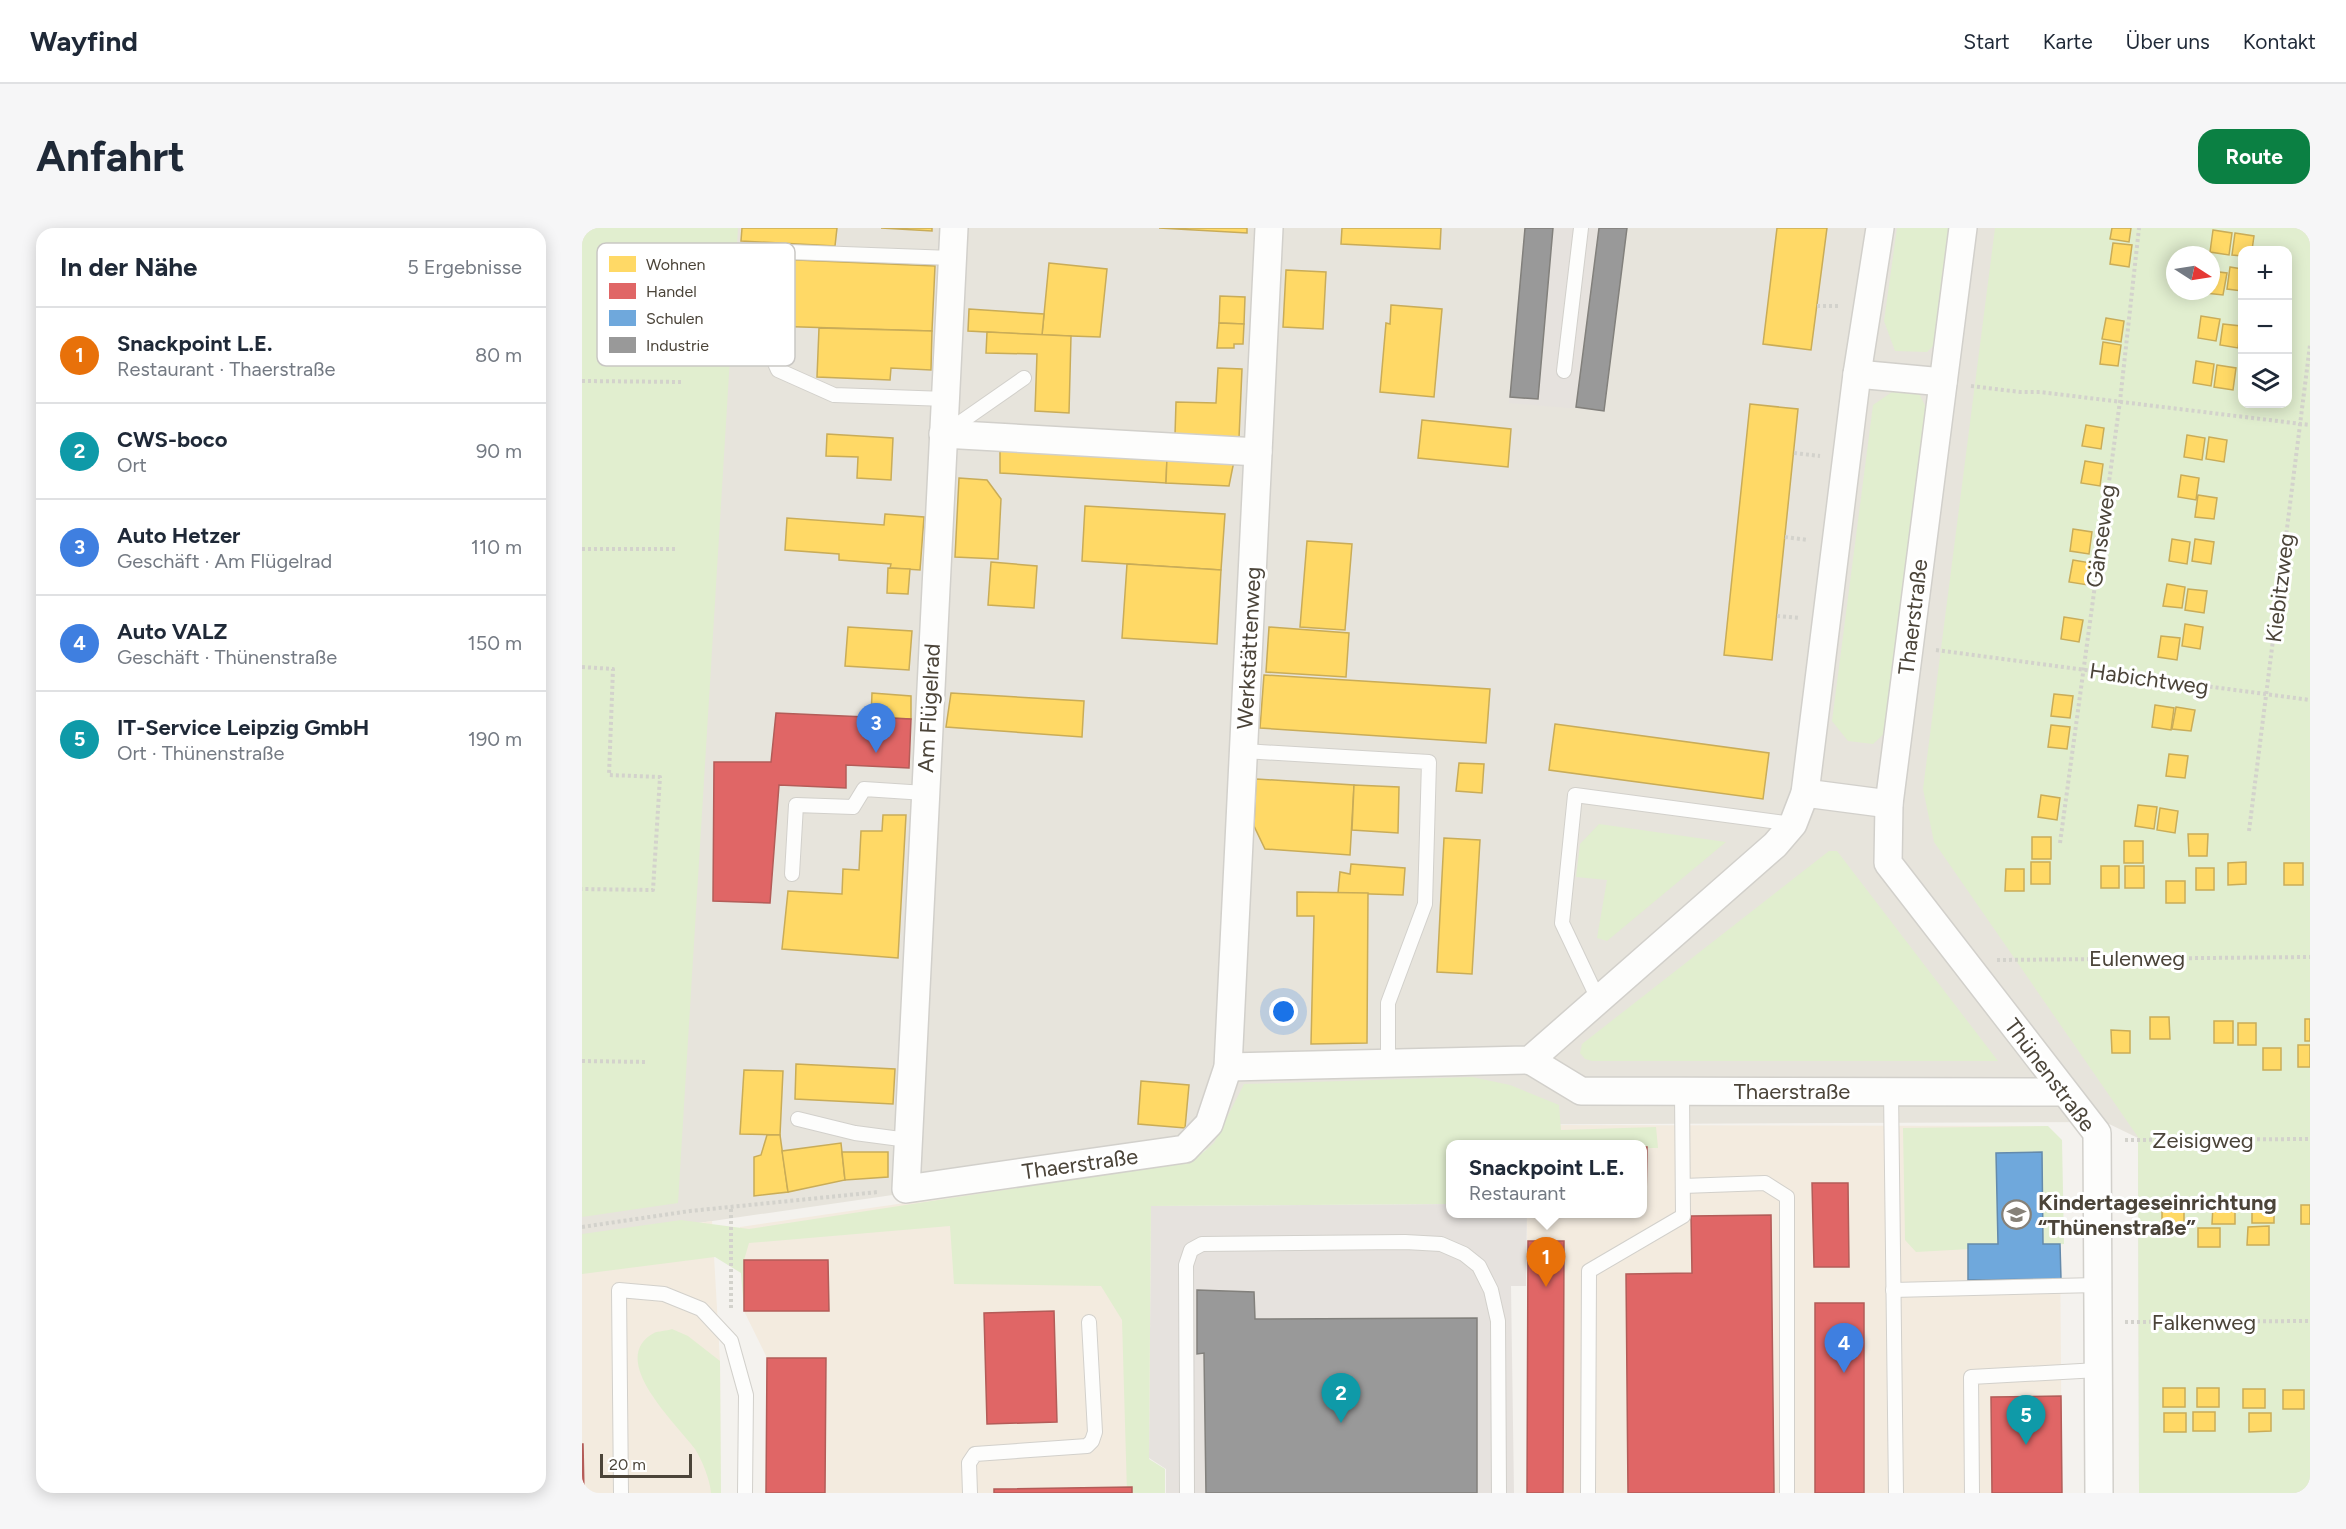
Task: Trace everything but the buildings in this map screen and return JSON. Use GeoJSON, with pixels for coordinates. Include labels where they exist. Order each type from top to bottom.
{"type":"FeatureCollection","features":[{"type":"Feature","properties":{"kind":"street","name":"Am Flügelrad"},"geometry":{"type":"LineString","coordinates":[[906,1189],[954,228]]}},
{"type":"Feature","properties":{"kind":"street","name":"Werkstättenweg"},"geometry":{"type":"LineString","coordinates":[[1228,1067],[1269,228]]}},
{"type":"Feature","properties":{"kind":"street"},"geometry":{"type":"LineString","coordinates":[[1228,1067],[1530,1060],[1775,845],[1793,824],[1805,793],[1857,374],[1880,228]]}},
{"type":"Feature","properties":{"kind":"street","name":"Thaerstraße"},"geometry":{"type":"LineString","coordinates":[[1889,804],[1963,228]]}},
{"type":"Feature","properties":{"kind":"street"},"geometry":{"type":"LineString","coordinates":[[1857,374],[1943,382]]}},
{"type":"Feature","properties":{"kind":"street"},"geometry":{"type":"LineString","coordinates":[[944,434],[1258,452]]}},
{"type":"Feature","properties":{"kind":"street"},"geometry":{"type":"LineString","coordinates":[[1805,793],[1889,804]]}},
{"type":"Feature","properties":{"kind":"street","name":"Thünenstraße"},"geometry":{"type":"LineString","coordinates":[[1889,804],[1888,863],[2097,1134],[2099,1493]]}},
{"type":"Feature","properties":{"kind":"street","name":"Thaerstraße"},"geometry":{"type":"LineString","coordinates":[[1530,1060],[1581,1091],[2063,1092]]}},
{"type":"Feature","properties":{"kind":"street","name":"Thaerstraße"},"geometry":{"type":"LineString","coordinates":[[906,1189],[1185,1149],[1209,1124],[1228,1067]]}},
{"type":"Feature","properties":{"kind":"lane"},"geometry":{"type":"LineString","coordinates":[[1564,371],[1581,228]]}},
{"type":"Feature","properties":{"kind":"lane"},"geometry":{"type":"LineString","coordinates":[[795,252],[952,258]]}},
{"type":"Feature","properties":{"kind":"lane"},"geometry":{"type":"LineString","coordinates":[[776,366],[778,370],[834,395],[946,399]]}},
{"type":"Feature","properties":{"kind":"lane"},"geometry":{"type":"LineString","coordinates":[[944,434],[1024,378]]}},
{"type":"Feature","properties":{"kind":"lane"},"geometry":{"type":"LineString","coordinates":[[1244,751],[1429,762],[1425,904],[1388,1003],[1388,1063]]}},
{"type":"Feature","properties":{"kind":"lane"},"geometry":{"type":"LineString","coordinates":[[792,874],[796,805],[853,807],[864,789],[925,793]]}},
{"type":"Feature","properties":{"kind":"lane"},"geometry":{"type":"LineString","coordinates":[[1598,999],[1562,923],[1575,795],[1793,824]]}},
{"type":"Feature","properties":{"kind":"lane"},"geometry":{"type":"LineString","coordinates":[[1588,1493],[1589,1270],[1683,1216],[1682,1091]]}},
{"type":"Feature","properties":{"kind":"lane"},"geometry":{"type":"LineString","coordinates":[[1891,1091],[1896,1493]]}},
{"type":"Feature","properties":{"kind":"lane"},"geometry":{"type":"LineString","coordinates":[[798,1119],[855,1133],[908,1140]]}},
{"type":"Feature","properties":{"kind":"lane"},"geometry":{"type":"LineString","coordinates":[[1683,1186],[1765,1183],[1787,1197],[1787,1493]]}},
{"type":"Feature","properties":{"kind":"lane"},"geometry":{"type":"LineString","coordinates":[[1187,1493],[1186,1265],[1191,1250],[1202,1244],[1405,1242],[1441,1244],[1464,1254],[1479,1266],[1491,1290],[1498,1321],[1499,1493]]}},
{"type":"Feature","properties":{"kind":"lane"},"geometry":{"type":"LineString","coordinates":[[1893,1290],[2098,1286]]}},
{"type":"Feature","properties":{"kind":"lane"},"geometry":{"type":"LineString","coordinates":[[621,1493],[619,1290],[664,1294],[701,1309],[730,1341],[746,1395],[745,1493]]}},
{"type":"Feature","properties":{"kind":"lane"},"geometry":{"type":"LineString","coordinates":[[970,1493],[969,1463],[975,1454],[1087,1446],[1092,1441],[1095,1432],[1089,1322]]}},
{"type":"Feature","properties":{"kind":"lane"},"geometry":{"type":"LineString","coordinates":[[1972,1493],[1971,1377],[2098,1370]]}},
{"type":"Feature","properties":{"kind":"path","name":"Gänseweg"},"geometry":{"type":"LineString","coordinates":[[2060,843],[2120,402],[2139,228]]}},
{"type":"Feature","properties":{"kind":"path"},"geometry":{"type":"LineString","coordinates":[[1817,306],[1851,306]]}},
{"type":"Feature","properties":{"kind":"path","name":"Kiebitzweg"},"geometry":{"type":"LineString","coordinates":[[2249,831],[2310,345]]}},
{"type":"Feature","properties":{"kind":"path"},"geometry":{"type":"LineString","coordinates":[[582,381],[683,382]]}},
{"type":"Feature","properties":{"kind":"path"},"geometry":{"type":"LineString","coordinates":[[1943,382],[2310,425]]}},
{"type":"Feature","properties":{"kind":"path"},"geometry":{"type":"LineString","coordinates":[[1794,453],[1823,456]]}},
{"type":"Feature","properties":{"kind":"path"},"geometry":{"type":"LineString","coordinates":[[1785,537],[1814,540]]}},
{"type":"Feature","properties":{"kind":"path"},"geometry":{"type":"LineString","coordinates":[[582,549],[675,549]]}},
{"type":"Feature","properties":{"kind":"path","name":"Habichtweg"},"geometry":{"type":"LineString","coordinates":[[1909,646],[2310,700]]}},
{"type":"Feature","properties":{"kind":"path"},"geometry":{"type":"LineString","coordinates":[[582,667],[613,669],[609,775],[660,777],[653,890],[582,889]]}},
{"type":"Feature","properties":{"kind":"path","name":"Eulenweg"},"geometry":{"type":"LineString","coordinates":[[1964,962],[2022,958],[2310,957]]}},
{"type":"Feature","properties":{"kind":"path"},"geometry":{"type":"LineString","coordinates":[[582,1061],[648,1062]]}},
{"type":"Feature","properties":{"kind":"path","name":"Zeisigweg"},"geometry":{"type":"LineString","coordinates":[[2096,1140],[2310,1139]]}},
{"type":"Feature","properties":{"kind":"path"},"geometry":{"type":"LineString","coordinates":[[582,1227],[731,1207],[906,1189]]}},
{"type":"Feature","properties":{"kind":"path"},"geometry":{"type":"LineString","coordinates":[[730,1341],[731,1207]]}},
{"type":"Feature","properties":{"kind":"path","name":"Falkenweg"},"geometry":{"type":"LineString","coordinates":[[2098,1322],[2310,1321]]}},
{"type":"Feature","properties":{"kind":"shaded area"},"geometry":{"type":"Polygon","coordinates":[[[582,228],[2310,228],[2310,1493],[2139,1493],[2138,1138],[2105,1122],[1375,1125],[582,1240],[582,228]]]}},
{"type":"Feature","properties":{"kind":"shaded area"},"geometry":{"type":"Polygon","coordinates":[[[1524,228],[1627,228],[1604,411],[1509,403],[1524,228]]]}},
{"type":"Feature","properties":{"kind":"shaded area"},"geometry":{"type":"Polygon","coordinates":[[[1527,1125],[2048,1126],[2060,1244],[2062,1493],[1529,1493],[1527,1218],[1647,1218],[1647,1140],[1618,1140],[1527,1125]]]}},
{"type":"Feature","properties":{"kind":"shaded area"},"geometry":{"type":"Polygon","coordinates":[[[1151,1167],[1149,1493],[766,1493],[767,1358],[744,1311],[740,1227],[1151,1167]]]}},
{"type":"Feature","properties":{"kind":"shaded area"},"geometry":{"type":"Polygon","coordinates":[[[1446,1204],[1446,1218],[1527,1218],[1526,1286],[1511,1286],[1514,1493],[1477,1493],[1477,1318],[1255,1319],[1254,1292],[1197,1290],[1197,1353],[1204,1353],[1206,1493],[1166,1493],[1166,1469],[1149,1458],[1151,1206],[1446,1204]]]}},
{"type":"Feature","properties":{"kind":"shaded area"},"geometry":{"type":"Polygon","coordinates":[[[712,1221],[720,1361],[721,1493],[582,1493],[582,1240],[712,1221]]]}},
{"type":"Feature","properties":{"kind":"green space"},"geometry":{"type":"Polygon","coordinates":[[[582,228],[738,228],[737,243],[597,243],[597,366],[730,366],[678,1203],[582,1217],[582,228]]]}},
{"type":"Feature","properties":{"kind":"green space"},"geometry":{"type":"Polygon","coordinates":[[[1897,228],[1955,228],[1940,339],[1927,352],[1895,351],[1884,321],[1897,228]]]}},
{"type":"Feature","properties":{"kind":"green space"},"geometry":{"type":"Polygon","coordinates":[[[1995,228],[2310,228],[2310,1493],[2139,1493],[2138,1137],[1934,842],[1923,789],[1995,228]]]}},
{"type":"Feature","properties":{"kind":"green space"},"geometry":{"type":"Polygon","coordinates":[[[1895,390],[1919,393],[1930,416],[1888,730],[1873,744],[1848,741],[1832,721],[1873,405],[1895,390]]]}},
{"type":"Feature","properties":{"kind":"green space"},"geometry":{"type":"Polygon","coordinates":[[[1599,824],[1726,842],[1607,941],[1597,938],[1607,880],[1576,877],[1580,844],[1599,824]]]}},
{"type":"Feature","properties":{"kind":"green space"},"geometry":{"type":"Polygon","coordinates":[[[1829,851],[1837,851],[1998,1061],[1592,1061],[1585,1059],[1580,1053],[1582,1044],[1829,851]]]}},
{"type":"Feature","properties":{"kind":"green space"},"geometry":{"type":"Polygon","coordinates":[[[1472,1077],[1510,1085],[1559,1105],[1561,1130],[1656,1127],[1658,1148],[1647,1148],[1647,1140],[1446,1140],[1446,1204],[1151,1206],[1149,1459],[1165,1469],[1165,1493],[1127,1493],[1122,1320],[1101,1286],[954,1284],[950,1226],[749,1243],[744,1260],[744,1311],[741,1273],[715,1257],[582,1274],[582,1234],[681,1220],[749,1229],[1193,1161],[1214,1143],[1244,1084],[1472,1077]]]}},
{"type":"Feature","properties":{"kind":"green space"},"geometry":{"type":"Polygon","coordinates":[[[2048,1126],[2062,1140],[2064,1244],[1916,1252],[1905,1240],[1903,1128],[2048,1126]]]}},
{"type":"Feature","properties":{"kind":"green space"},"geometry":{"type":"Polygon","coordinates":[[[672,1329],[688,1336],[720,1361],[721,1493],[711,1493],[705,1470],[695,1449],[661,1408],[641,1375],[638,1359],[641,1344],[654,1333],[672,1329]]]}},
{"type":"Feature","properties":{"kind":"place","name":"Auto Hetzer"},"geometry":{"type":"Point","coordinates":[876,753]}},
{"type":"Feature","properties":{"kind":"place","name":"Kindertageseinrichtung “Thünenstraße”"},"geometry":{"type":"Point","coordinates":[2017,1215]}},
{"type":"Feature","properties":{"kind":"place","name":"Snackpoint L.E."},"geometry":{"type":"Point","coordinates":[1546,1287]}},
{"type":"Feature","properties":{"kind":"place","name":"Auto VALZ"},"geometry":{"type":"Point","coordinates":[1844,1373]}},
{"type":"Feature","properties":{"kind":"place","name":"CWS-boco"},"geometry":{"type":"Point","coordinates":[1341,1423]}},
{"type":"Feature","properties":{"kind":"place","name":"IT-Service Leipzig GmbH"},"geometry":{"type":"Point","coordinates":[2026,1445]}}]}
